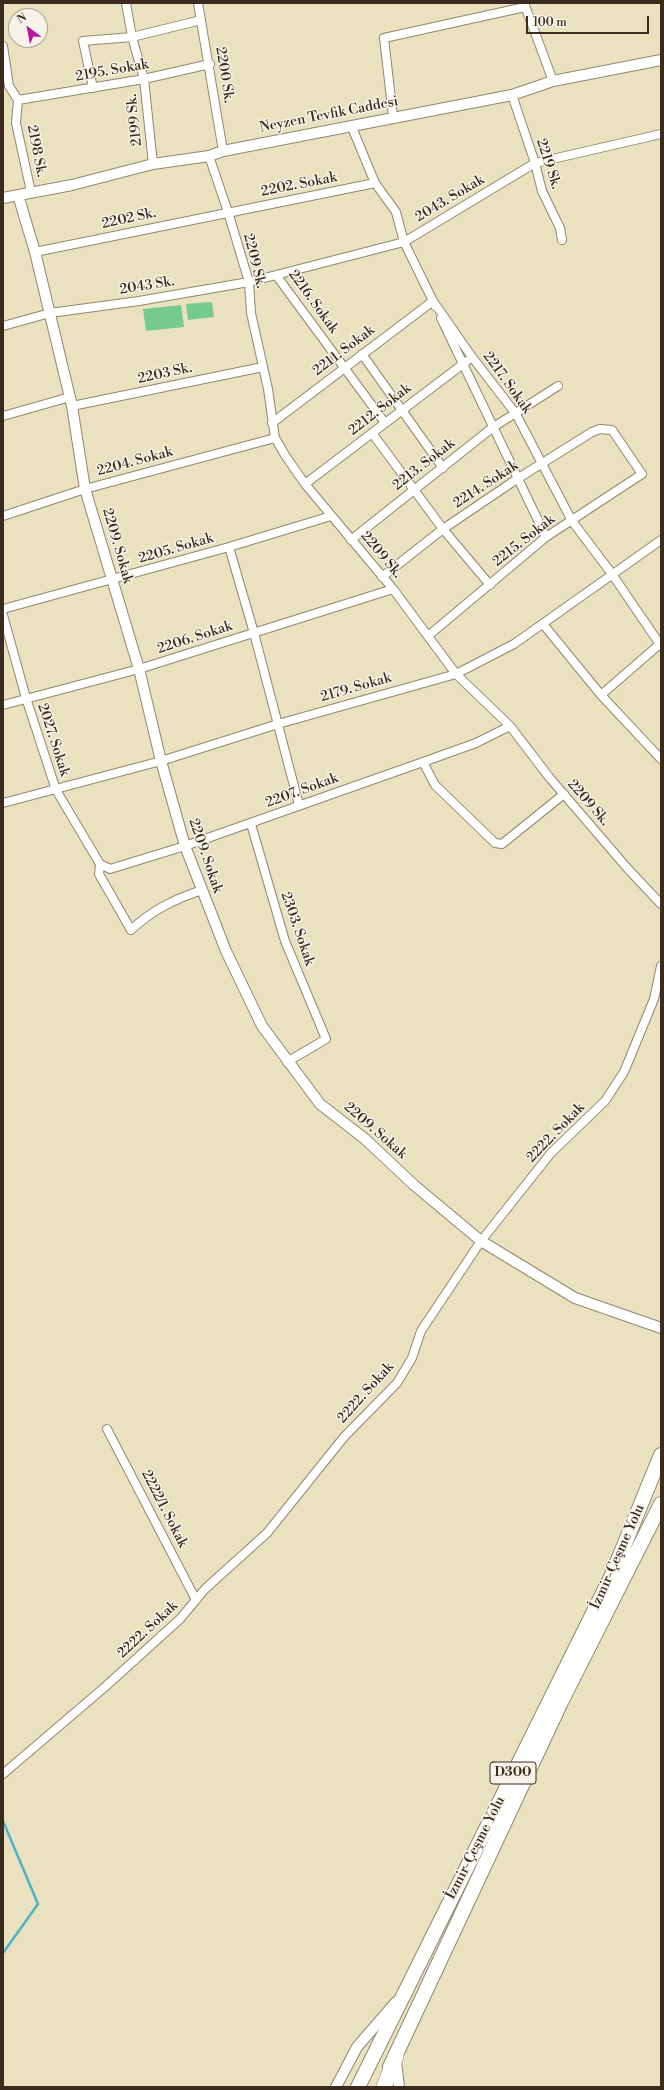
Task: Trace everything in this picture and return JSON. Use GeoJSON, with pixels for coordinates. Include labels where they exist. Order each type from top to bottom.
{"type":"FeatureCollection","features":[{"type":"Feature","properties":{"kind":"highway","name":"İzmir-Çeşme Yolu"},"geometry":{"type":"LineString","coordinates":[[358,2087],[612,1575],[661,1456]]}},
{"type":"Feature","properties":{"kind":"highway","name":"İzmir-Çeşme Yolu"},"geometry":{"type":"LineString","coordinates":[[381,2087],[560,1704],[661,1504]]}},
{"type":"Feature","properties":{"kind":"highway"},"geometry":{"type":"LineString","coordinates":[[384,2087],[396,2056]]}},
{"type":"Feature","properties":{"kind":"street","name":"2199 Sk."},"geometry":{"type":"LineString","coordinates":[[126,3],[132,37],[144,79],[153,164]]}},
{"type":"Feature","properties":{"kind":"street","name":"2200 Sk."},"geometry":{"type":"LineString","coordinates":[[198,3],[210,64],[223,151]]}},
{"type":"Feature","properties":{"kind":"street"},"geometry":{"type":"LineString","coordinates":[[393,116],[384,38],[525,5],[553,81]]}},
{"type":"Feature","properties":{"kind":"street"},"geometry":{"type":"LineString","coordinates":[[93,88],[83,41],[132,37],[201,20]]}},
{"type":"Feature","properties":{"kind":"street"},"geometry":{"type":"LineString","coordinates":[[3,46],[10,86],[18,100]]}},
{"type":"Feature","properties":{"kind":"street","name":"Neyzen Tevfik Caddesi"},"geometry":{"type":"LineString","coordinates":[[3,198],[72,185],[153,164],[209,156],[223,151],[393,116],[512,95],[553,81],[661,60]]}},
{"type":"Feature","properties":{"kind":"street","name":"2195. Sokak"},"geometry":{"type":"LineString","coordinates":[[18,100],[144,79],[210,64]]}},
{"type":"Feature","properties":{"kind":"street","name":"2219 Sk."},"geometry":{"type":"LineString","coordinates":[[512,95],[542,191],[560,228],[562,240]]}},
{"type":"Feature","properties":{"kind":"street","name":"2198 Sk."},"geometry":{"type":"LineString","coordinates":[[18,100],[16,123],[31,192]]}},
{"type":"Feature","properties":{"kind":"street","name":"2217. Sokak"},"geometry":{"type":"LineString","coordinates":[[351,125],[375,184],[396,212],[404,242],[433,301],[472,357],[516,414],[572,521],[612,574],[661,645]]}},
{"type":"Feature","properties":{"kind":"street","name":"2043. Sokak"},"geometry":{"type":"LineString","coordinates":[[249,282],[404,242],[534,163],[661,134]]}},
{"type":"Feature","properties":{"kind":"street","name":"2209 Sk."},"geometry":{"type":"LineString","coordinates":[[209,156],[249,282],[251,313],[263,367],[275,438],[305,484],[393,589],[456,674],[510,726],[564,794],[628,869],[661,904]]}},
{"type":"Feature","properties":{"kind":"street","name":"2202. Sokak"},"geometry":{"type":"LineString","coordinates":[[228,212],[375,184]]}},
{"type":"Feature","properties":{"kind":"street","name":"2209. Sokak"},"geometry":{"type":"LineString","coordinates":[[18,195],[35,252],[71,402],[85,489],[139,669],[161,761],[185,846],[226,951],[251,1006],[262,1026],[287,1062],[320,1104],[365,1139],[414,1185],[481,1242],[575,1298],[661,1328]]}},
{"type":"Feature","properties":{"kind":"street","name":"2202 Sk."},"geometry":{"type":"LineString","coordinates":[[35,252],[228,212]]}},
{"type":"Feature","properties":{"kind":"street","name":"2216. Sokak"},"geometry":{"type":"LineString","coordinates":[[276,275],[385,423]]}},
{"type":"Feature","properties":{"kind":"street","name":"2043 Sk."},"geometry":{"type":"LineString","coordinates":[[50,313],[139,301],[249,282]]}},
{"type":"Feature","properties":{"kind":"street"},"geometry":{"type":"LineString","coordinates":[[433,301],[492,428],[546,538]]}},
{"type":"Feature","properties":{"kind":"street","name":"2211. Sokak"},"geometry":{"type":"LineString","coordinates":[[272,423],[433,301]]}},
{"type":"Feature","properties":{"kind":"street"},"geometry":{"type":"LineString","coordinates":[[3,326],[50,313]]}},
{"type":"Feature","properties":{"kind":"street"},"geometry":{"type":"LineString","coordinates":[[362,354],[403,409],[443,468]]}},
{"type":"Feature","properties":{"kind":"street","name":"2212. Sokak"},"geometry":{"type":"LineString","coordinates":[[305,484],[472,357]]}},
{"type":"Feature","properties":{"kind":"street","name":"2203 Sk."},"geometry":{"type":"LineString","coordinates":[[3,416],[263,367]]}},
{"type":"Feature","properties":{"kind":"street","name":"2213. Sokak"},"geometry":{"type":"LineString","coordinates":[[352,540],[415,488],[443,468],[492,428],[558,386]]}},
{"type":"Feature","properties":{"kind":"street","name":"2214. Sokak"},"geometry":{"type":"LineString","coordinates":[[382,577],[443,529],[517,479],[542,465],[592,432],[600,429],[612,430],[642,474]]}},
{"type":"Feature","properties":{"kind":"street"},"geometry":{"type":"LineString","coordinates":[[372,433],[415,488],[443,529],[490,585]]}},
{"type":"Feature","properties":{"kind":"street","name":"2204. Sokak"},"geometry":{"type":"LineString","coordinates":[[3,516],[85,489],[275,438]]}},
{"type":"Feature","properties":{"kind":"street","name":"2215. Sokak"},"geometry":{"type":"LineString","coordinates":[[428,636],[546,538],[642,474]]}},
{"type":"Feature","properties":{"kind":"street","name":"2205. Sokak"},"geometry":{"type":"LineString","coordinates":[[3,609],[229,547],[331,516]]}},
{"type":"Feature","properties":{"kind":"street","name":"2179. Sokak"},"geometry":{"type":"LineString","coordinates":[[3,803],[161,761],[278,724],[456,674],[514,644],[661,540]]}},
{"type":"Feature","properties":{"kind":"street"},"geometry":{"type":"LineString","coordinates":[[229,547],[254,633],[299,805]]}},
{"type":"Feature","properties":{"kind":"street","name":"2206. Sokak"},"geometry":{"type":"LineString","coordinates":[[3,705],[139,669],[393,589]]}},
{"type":"Feature","properties":{"kind":"street","name":"2027. Sokak"},"geometry":{"type":"LineString","coordinates":[[3,615],[26,698],[56,790],[100,864],[99,874],[131,930],[146,917],[166,904],[202,890]]}},
{"type":"Feature","properties":{"kind":"street"},"geometry":{"type":"LineString","coordinates":[[543,624],[601,695],[661,759]]}},
{"type":"Feature","properties":{"kind":"street"},"geometry":{"type":"LineString","coordinates":[[601,695],[661,645]]}},
{"type":"Feature","properties":{"kind":"street","name":"2207. Sokak"},"geometry":{"type":"LineString","coordinates":[[100,864],[110,869],[116,868],[251,824],[299,805],[476,743],[510,726]]}},
{"type":"Feature","properties":{"kind":"street"},"geometry":{"type":"LineString","coordinates":[[423,762],[436,785],[495,843],[502,844],[564,794]]}},
{"type":"Feature","properties":{"kind":"street","name":"2303. Sokak"},"geometry":{"type":"LineString","coordinates":[[251,824],[285,941],[326,1040],[287,1062]]}},
{"type":"Feature","properties":{"kind":"street","name":"2222. Sokak"},"geometry":{"type":"LineString","coordinates":[[3,1774],[106,1686],[180,1619],[205,1589],[267,1533],[344,1437],[397,1383],[412,1358],[421,1330],[481,1242],[551,1153],[604,1101],[624,1072],[654,999],[661,966]]}},
{"type":"Feature","properties":{"kind":"street","name":"2222/1. Sokak"},"geometry":{"type":"LineString","coordinates":[[107,1429],[196,1600]]}},
{"type":"Feature","properties":{"kind":"street"},"geometry":{"type":"LineString","coordinates":[[336,2087],[357,2047],[402,1996]]}},
{"type":"Feature","properties":{"kind":"street"},"geometry":{"type":"LineString","coordinates":[[396,2056],[398,2087]]}},
{"type":"Feature","properties":{"kind":"green space"},"geometry":{"type":"Polygon","coordinates":[[[212,302],[214,317],[188,320],[186,304],[212,302]]]}},
{"type":"Feature","properties":{"kind":"green space"},"geometry":{"type":"Polygon","coordinates":[[[181,305],[184,327],[146,331],[143,309],[181,305]]]}},
{"type":"Feature","properties":{"kind":"waterway"},"geometry":{"type":"LineString","coordinates":[[3,1821],[38,1904],[3,1953]]}}]}
